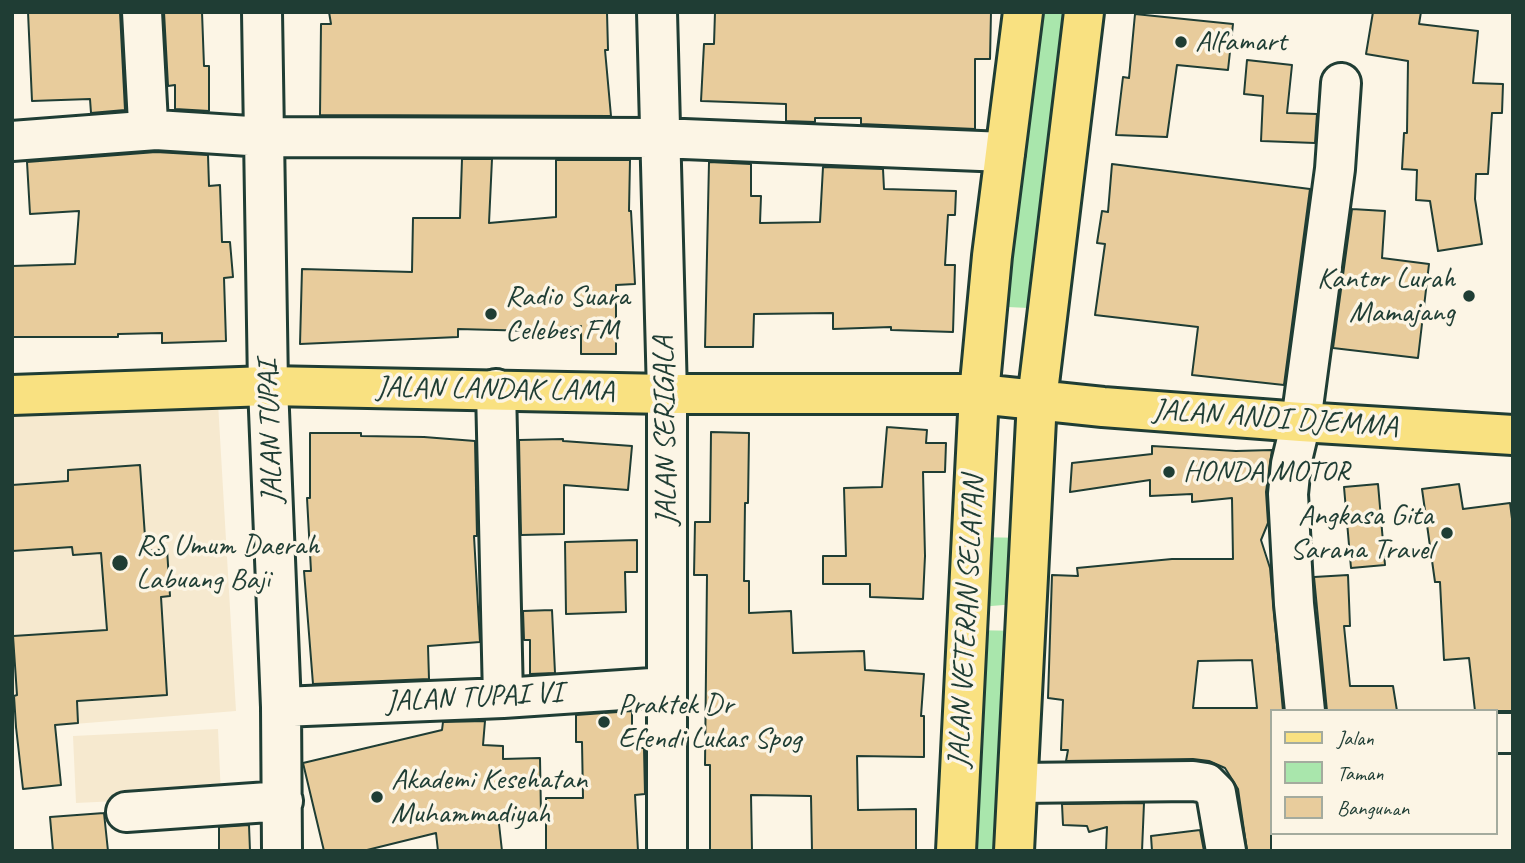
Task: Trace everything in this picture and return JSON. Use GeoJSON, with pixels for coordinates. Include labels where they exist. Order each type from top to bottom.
{"type":"FeatureCollection","features":[{"type":"Feature","properties":{"kind":"main road","name":"JALAN VETERAN SELATAN"},"geometry":{"type":"LineString","coordinates":[[956,851],[979,394],[992,256],[1023,12]]}},
{"type":"Feature","properties":{"kind":"main road","name":"JALAN VETERAN SELATAN"},"geometry":{"type":"LineString","coordinates":[[1014,851],[1037,400],[1084,12]]}},
{"type":"Feature","properties":{"kind":"main road","name":"JALAN LANDAK LAMA"},"geometry":{"type":"LineString","coordinates":[[12,395],[268,386],[667,394],[979,394]]}},
{"type":"Feature","properties":{"kind":"main road"},"geometry":{"type":"LineString","coordinates":[[979,394],[1037,400]]}},
{"type":"Feature","properties":{"kind":"main road","name":"JALAN ANDI DJEMMA"},"geometry":{"type":"LineString","coordinates":[[1037,400],[1301,422],[1513,435]]}},
{"type":"Feature","properties":{"kind":"street"},"geometry":{"type":"LineString","coordinates":[[142,12],[148,123],[156,130]]}},
{"type":"Feature","properties":{"kind":"street","name":"JALAN TUPAI"},"geometry":{"type":"LineString","coordinates":[[262,12],[268,386],[281,707],[282,851]]}},
{"type":"Feature","properties":{"kind":"street","name":"JALAN SERIGALA"},"geometry":{"type":"LineString","coordinates":[[657,12],[667,394],[667,851]]}},
{"type":"Feature","properties":{"kind":"street"},"geometry":{"type":"LineString","coordinates":[[1306,709],[1294,604],[1288,494],[1291,464],[1301,422],[1335,169],[1341,83]]}},
{"type":"Feature","properties":{"kind":"street"},"geometry":{"type":"LineString","coordinates":[[12,141],[156,130],[265,136],[659,138],[1005,152]]}},
{"type":"Feature","properties":{"kind":"street"},"geometry":{"type":"LineString","coordinates":[[496,389],[503,698]]}},
{"type":"Feature","properties":{"kind":"street","name":"JALAN TUPAI VI"},"geometry":{"type":"LineString","coordinates":[[281,707],[503,698],[667,687]]}},
{"type":"Feature","properties":{"kind":"street"},"geometry":{"type":"LineString","coordinates":[[1018,783],[1206,783],[1216,793],[1226,851]]}},
{"type":"Feature","properties":{"kind":"street"},"geometry":{"type":"LineString","coordinates":[[126,813],[283,801]]}},
{"type":"Feature","properties":{"kind":"shaded area","name":"RS Umum Daerah Labuang Baji"},"geometry":{"type":"Polygon","coordinates":[[[218,403],[236,711],[12,729],[12,416],[218,403]]]}},
{"type":"Feature","properties":{"kind":"shaded area"},"geometry":{"type":"Polygon","coordinates":[[[218,729],[221,796],[76,803],[73,736],[218,729]]]}},
{"type":"Feature","properties":{"kind":"green space"},"geometry":{"type":"Polygon","coordinates":[[[1024,12],[1084,12],[1049,309],[987,306],[1024,12]]]}},
{"type":"Feature","properties":{"kind":"green space"},"geometry":{"type":"Polygon","coordinates":[[[972,537],[1030,538],[1027,603],[968,608],[972,537]]]}},
{"type":"Feature","properties":{"kind":"green space"},"geometry":{"type":"Polygon","coordinates":[[[967,630],[1025,631],[1015,851],[956,851],[967,630]]]}},
{"type":"Feature","properties":{"kind":"building"},"geometry":{"type":"Polygon","coordinates":[[[28,12],[120,12],[125,110],[91,113],[90,99],[32,101],[28,12]]]}},
{"type":"Feature","properties":{"kind":"building"},"geometry":{"type":"Polygon","coordinates":[[[164,12],[202,12],[204,66],[209,66],[209,111],[175,109],[175,85],[168,86],[164,12]]]}},
{"type":"Feature","properties":{"kind":"building"},"geometry":{"type":"Polygon","coordinates":[[[329,12],[607,12],[608,50],[605,50],[611,116],[320,115],[321,24],[331,24],[329,12]]]}},
{"type":"Feature","properties":{"kind":"building"},"geometry":{"type":"Polygon","coordinates":[[[715,12],[991,12],[990,59],[975,59],[975,129],[861,124],[861,118],[815,118],[815,122],[786,121],[786,104],[701,101],[704,44],[714,44],[715,12]]]}},
{"type":"Feature","properties":{"kind":"building"},"geometry":{"type":"Polygon","coordinates":[[[1373,12],[1421,12],[1419,24],[1478,31],[1473,83],[1503,84],[1502,113],[1492,113],[1488,174],[1476,174],[1475,199],[1482,244],[1438,251],[1430,201],[1416,200],[1417,170],[1402,169],[1404,133],[1407,133],[1408,61],[1366,54],[1373,12]]]}},
{"type":"Feature","properties":{"kind":"building"},"geometry":{"type":"Polygon","coordinates":[[[1135,14],[1233,24],[1228,70],[1177,65],[1167,137],[1116,135],[1123,77],[1129,78],[1135,14]]]}},
{"type":"Feature","properties":{"kind":"building"},"geometry":{"type":"Polygon","coordinates":[[[1247,60],[1292,65],[1287,113],[1317,114],[1315,143],[1261,141],[1263,96],[1244,94],[1247,60]]]}},
{"type":"Feature","properties":{"kind":"building"},"geometry":{"type":"Polygon","coordinates":[[[156,152],[208,155],[209,186],[220,185],[222,242],[230,242],[233,277],[224,278],[226,341],[162,343],[162,333],[118,334],[118,337],[12,337],[12,266],[75,264],[79,211],[30,214],[27,162],[156,152]]]}},
{"type":"Feature","properties":{"kind":"building"},"geometry":{"type":"Polygon","coordinates":[[[462,159],[492,159],[489,223],[556,217],[556,160],[630,160],[629,211],[635,284],[616,285],[616,354],[581,354],[581,326],[533,331],[458,329],[458,337],[300,344],[302,269],[412,272],[413,218],[460,218],[462,159]]]}},
{"type":"Feature","properties":{"kind":"building"},"geometry":{"type":"Polygon","coordinates":[[[709,162],[751,164],[751,196],[761,196],[760,223],[820,222],[823,167],[883,169],[884,189],[956,191],[955,215],[948,215],[945,265],[955,265],[953,332],[891,330],[891,327],[833,329],[833,313],[754,314],[753,347],[705,347],[709,162]]]}},
{"type":"Feature","properties":{"kind":"building"},"geometry":{"type":"Polygon","coordinates":[[[1112,164],[1310,189],[1284,385],[1192,375],[1198,327],[1095,315],[1105,244],[1097,243],[1102,211],[1108,212],[1112,164]]]}},
{"type":"Feature","properties":{"kind":"building"},"geometry":{"type":"Polygon","coordinates":[[[1352,209],[1385,211],[1382,258],[1429,264],[1418,358],[1333,348],[1352,209]]]}},
{"type":"Feature","properties":{"kind":"building"},"geometry":{"type":"Polygon","coordinates":[[[887,427],[927,430],[926,443],[946,443],[945,472],[923,472],[923,599],[870,597],[870,584],[823,584],[823,556],[846,556],[844,488],[882,487],[887,427]]]}},
{"type":"Feature","properties":{"kind":"building"},"geometry":{"type":"Polygon","coordinates":[[[711,432],[749,433],[744,581],[749,581],[749,613],[791,611],[793,653],[864,651],[865,670],[924,674],[921,716],[924,716],[924,757],[857,756],[858,810],[916,809],[916,851],[812,851],[811,796],[751,795],[752,851],[710,851],[710,765],[705,765],[707,575],[694,575],[695,522],[710,522],[711,432]]]}},
{"type":"Feature","properties":{"kind":"building"},"geometry":{"type":"Polygon","coordinates":[[[310,433],[361,433],[361,436],[475,441],[477,536],[474,536],[480,642],[428,646],[429,679],[313,684],[304,571],[311,571],[307,498],[310,498],[310,433]]]}},
{"type":"Feature","properties":{"kind":"building"},"geometry":{"type":"Polygon","coordinates":[[[563,439],[632,446],[628,490],[564,485],[564,534],[521,535],[519,440],[563,439]]]}},
{"type":"Feature","properties":{"kind":"building"},"geometry":{"type":"Polygon","coordinates":[[[1152,446],[1236,451],[1272,450],[1266,492],[1268,523],[1261,540],[1270,568],[1283,709],[1270,709],[1271,851],[1247,851],[1238,789],[1225,768],[1209,761],[1193,759],[1066,761],[1068,750],[1061,750],[1063,700],[1048,698],[1052,575],[1078,576],[1077,568],[1172,559],[1233,559],[1232,498],[1192,502],[1192,494],[1150,496],[1150,480],[1070,492],[1072,463],[1152,454],[1152,446]],[[1252,660],[1198,661],[1193,708],[1257,708],[1252,660]]]}},
{"type":"Feature","properties":{"kind":"building"},"geometry":{"type":"Polygon","coordinates":[[[140,465],[146,551],[167,549],[170,596],[161,597],[167,695],[77,701],[78,723],[55,725],[61,785],[23,789],[16,727],[13,636],[107,630],[101,553],[73,555],[72,547],[12,551],[12,485],[68,481],[68,470],[140,465]]]}},
{"type":"Feature","properties":{"kind":"building"},"geometry":{"type":"Polygon","coordinates":[[[1378,484],[1385,565],[1351,568],[1344,487],[1378,484]]]}},
{"type":"Feature","properties":{"kind":"building"},"geometry":{"type":"Polygon","coordinates":[[[1459,484],[1463,509],[1510,503],[1513,527],[1513,711],[1475,709],[1469,658],[1444,660],[1440,582],[1435,582],[1422,489],[1459,484]]]}},
{"type":"Feature","properties":{"kind":"building"},"geometry":{"type":"Polygon","coordinates":[[[637,540],[637,572],[625,572],[626,612],[566,614],[565,542],[637,540]]]}},
{"type":"Feature","properties":{"kind":"building"},"geometry":{"type":"Polygon","coordinates":[[[1348,575],[1350,626],[1344,626],[1350,686],[1393,686],[1397,709],[1327,709],[1314,577],[1348,575]]]}},
{"type":"Feature","properties":{"kind":"building"},"geometry":{"type":"Polygon","coordinates":[[[552,610],[555,673],[530,674],[530,640],[524,640],[523,611],[552,610]]]}},
{"type":"Feature","properties":{"kind":"building"},"geometry":{"type":"Polygon","coordinates":[[[632,711],[632,748],[644,748],[645,794],[635,795],[638,851],[546,851],[546,798],[583,798],[582,742],[576,742],[576,715],[632,711]]]}},
{"type":"Feature","properties":{"kind":"building"},"geometry":{"type":"Polygon","coordinates":[[[485,721],[483,745],[503,746],[503,759],[540,758],[541,815],[498,815],[502,851],[438,851],[436,833],[363,851],[324,851],[303,763],[442,730],[443,722],[485,721]]]}},
{"type":"Feature","properties":{"kind":"building"},"geometry":{"type":"Polygon","coordinates":[[[1144,803],[1142,851],[1106,851],[1107,827],[1089,832],[1087,826],[1063,825],[1062,804],[1144,803]]]}},
{"type":"Feature","properties":{"kind":"building"},"geometry":{"type":"Polygon","coordinates":[[[104,813],[108,851],[53,851],[50,817],[104,813]]]}},
{"type":"Feature","properties":{"kind":"building"},"geometry":{"type":"Polygon","coordinates":[[[249,825],[250,851],[219,851],[219,827],[249,825]]]}},
{"type":"Feature","properties":{"kind":"building"},"geometry":{"type":"Polygon","coordinates":[[[1200,830],[1204,851],[1152,851],[1151,836],[1200,830]]]}},
{"type":"Feature","properties":{"kind":"place","name":"Alfamart"},"geometry":{"type":"Point","coordinates":[1181,42]}},
{"type":"Feature","properties":{"kind":"place","name":"Kantor Lurah Mamajang"},"geometry":{"type":"Point","coordinates":[1469,296]}},
{"type":"Feature","properties":{"kind":"place","name":"Radio Suara Celebes FM"},"geometry":{"type":"Point","coordinates":[491,314]}},
{"type":"Feature","properties":{"kind":"place","name":"HONDA MOTOR"},"geometry":{"type":"Point","coordinates":[1169,472]}},
{"type":"Feature","properties":{"kind":"place","name":"Angkasa Gita Sarana Travel"},"geometry":{"type":"Point","coordinates":[1447,533]}},
{"type":"Feature","properties":{"kind":"place","name":"RS Umum Daerah Labuang Baji"},"geometry":{"type":"Point","coordinates":[120,563]}},
{"type":"Feature","properties":{"kind":"place","name":"Praktek Dr Efendi Lukas Spog"},"geometry":{"type":"Point","coordinates":[604,722]}},
{"type":"Feature","properties":{"kind":"place","name":"Akademi Kesehatan Muhammadiyah"},"geometry":{"type":"Point","coordinates":[377,797]}}]}
